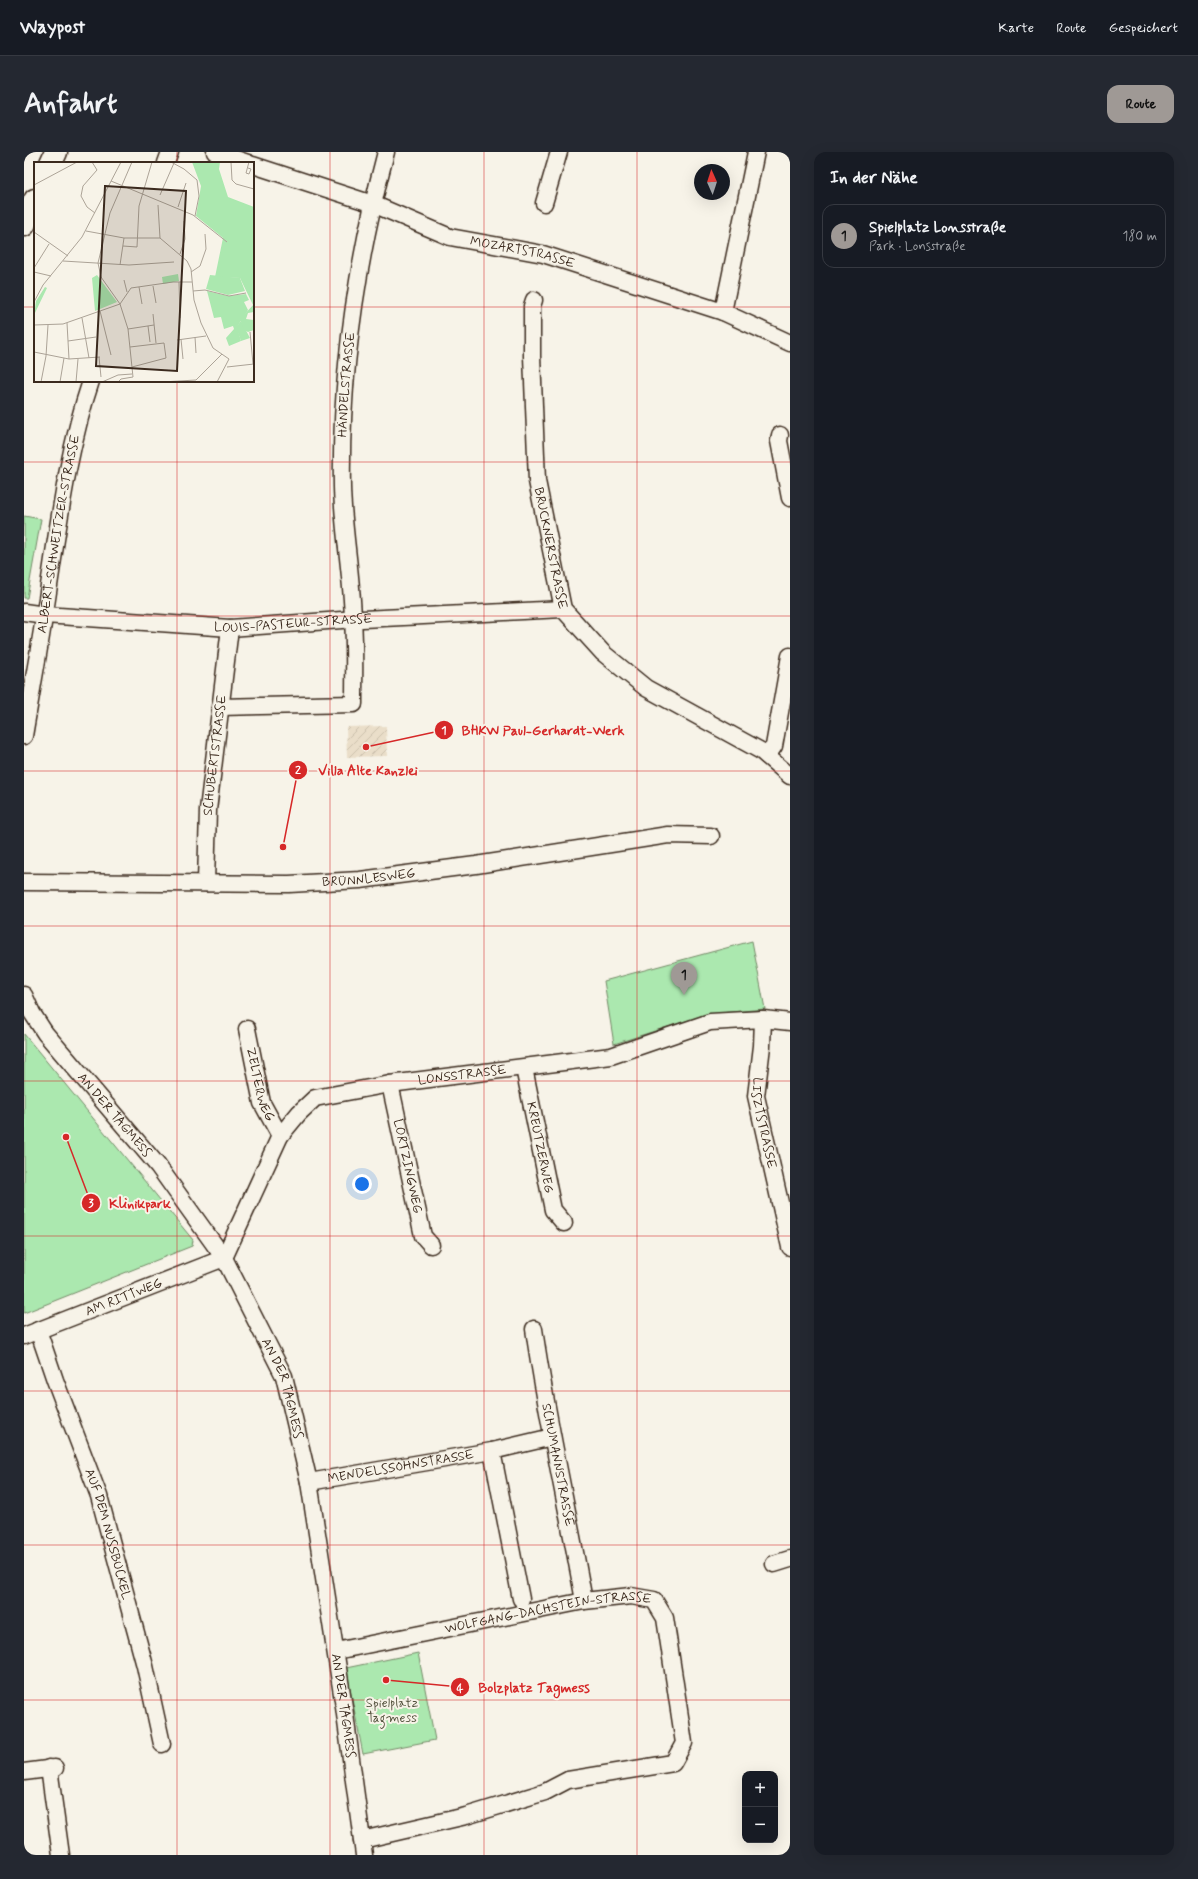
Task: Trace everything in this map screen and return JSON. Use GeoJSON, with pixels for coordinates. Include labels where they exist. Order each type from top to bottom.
{"type":"FeatureCollection","features":[{"type":"Feature","properties":{"kind":"street"},"geometry":{"type":"LineString","coordinates":[[51,162],[56,152]]}},
{"type":"Feature","properties":{"kind":"street"},"geometry":{"type":"LineString","coordinates":[[166,162],[170,152]]}},
{"type":"Feature","properties":{"kind":"street"},"geometry":{"type":"LineString","coordinates":[[215,152],[245,162]]}},
{"type":"Feature","properties":{"kind":"street","name":"HÄNDELSTRASSE"},"geometry":{"type":"LineString","coordinates":[[220,707],[354,704],[353,619],[342,489],[344,395],[352,324],[373,204],[386,152]]}},
{"type":"Feature","properties":{"kind":"street"},"geometry":{"type":"LineString","coordinates":[[544,203],[559,152]]}},
{"type":"Feature","properties":{"kind":"street"},"geometry":{"type":"LineString","coordinates":[[723,312],[756,152]]}},
{"type":"Feature","properties":{"kind":"street","name":"MOZARTSTRASSE"},"geometry":{"type":"LineString","coordinates":[[254,165],[373,204],[450,237],[543,254],[723,312],[790,343]]}},
{"type":"Feature","properties":{"kind":"street"},"geometry":{"type":"LineString","coordinates":[[24,225],[34,202]]}},
{"type":"Feature","properties":{"kind":"street","name":"BRUCKNERSTRASSE"},"geometry":{"type":"LineString","coordinates":[[534,300],[531,310],[537,481],[563,609],[602,653],[646,688],[742,740],[767,756],[790,776]]}},
{"type":"Feature","properties":{"kind":"street","name":"ALBERT-SCHWEITZER-STRASSE"},"geometry":{"type":"LineString","coordinates":[[24,736],[45,615],[63,495],[84,403],[91,382]]}},
{"type":"Feature","properties":{"kind":"street"},"geometry":{"type":"LineString","coordinates":[[780,435],[779,441],[790,498]]}},
{"type":"Feature","properties":{"kind":"street","name":"LOUIS-PASTEUR-STRASSE"},"geometry":{"type":"LineString","coordinates":[[24,612],[45,615],[230,628],[353,619],[563,609]]}},
{"type":"Feature","properties":{"kind":"street","name":"SCHUBERTSTRASSE"},"geometry":{"type":"LineString","coordinates":[[206,884],[208,810],[230,628]]}},
{"type":"Feature","properties":{"kind":"street"},"geometry":{"type":"LineString","coordinates":[[767,756],[774,746],[790,656]]}},
{"type":"Feature","properties":{"kind":"street","name":"BRÜNNLESWEG"},"geometry":{"type":"LineString","coordinates":[[24,882],[289,884],[360,880],[476,865],[668,834],[710,836]]}},
{"type":"Feature","properties":{"kind":"street","name":"AN DER TAGMESS"},"geometry":{"type":"LineString","coordinates":[[24,995],[32,1013],[45,1033],[158,1166],[224,1258],[284,1376],[309,1482],[336,1651],[363,1848]]}},
{"type":"Feature","properties":{"kind":"street","name":"LONSSTRASSE"},"geometry":{"type":"LineString","coordinates":[[224,1258],[280,1136],[299,1113],[315,1098],[390,1084],[611,1056],[710,1022],[763,1020],[790,1022]]}},
{"type":"Feature","properties":{"kind":"street","name":"LISZTSTRASSE"},"geometry":{"type":"LineString","coordinates":[[763,1020],[762,1046],[756,1096],[790,1247]]}},
{"type":"Feature","properties":{"kind":"street","name":"ZELTERWEG"},"geometry":{"type":"LineString","coordinates":[[247,1029],[262,1103],[280,1136]]}},
{"type":"Feature","properties":{"kind":"street","name":"KREUTZERWEG"},"geometry":{"type":"LineString","coordinates":[[524,1068],[553,1210],[564,1223]]}},
{"type":"Feature","properties":{"kind":"street","name":"LORTZINGWEG"},"geometry":{"type":"LineString","coordinates":[[390,1084],[423,1236],[431,1245]]}},
{"type":"Feature","properties":{"kind":"street","name":"AM RITTWEG"},"geometry":{"type":"LineString","coordinates":[[31,1333],[224,1258]]}},
{"type":"Feature","properties":{"kind":"street","name":"SCHUMANNSTRASSE"},"geometry":{"type":"LineString","coordinates":[[534,1328],[544,1397],[559,1463],[584,1601]]}},
{"type":"Feature","properties":{"kind":"street","name":"AUF DEM NUSSBUCKEL"},"geometry":{"type":"LineString","coordinates":[[31,1333],[55,1380],[99,1496],[145,1666],[162,1744]]}},
{"type":"Feature","properties":{"kind":"street","name":"MENDELSSOHNSTRASSE"},"geometry":{"type":"LineString","coordinates":[[309,1482],[492,1452],[552,1437]]}},
{"type":"Feature","properties":{"kind":"street","name":"MENDELSSOHNSTRASSE"},"geometry":{"type":"LineString","coordinates":[[492,1452],[521,1599]]}},
{"type":"Feature","properties":{"kind":"street"},"geometry":{"type":"LineString","coordinates":[[774,1564],[790,1559]]}},
{"type":"Feature","properties":{"kind":"street","name":"WOLFGANG-DACHSTEIN-STRASSE"},"geometry":{"type":"LineString","coordinates":[[336,1651],[584,1601],[631,1596],[654,1600],[665,1618],[684,1743],[674,1763],[568,1780],[545,1792],[363,1848]]}},
{"type":"Feature","properties":{"kind":"street"},"geometry":{"type":"LineString","coordinates":[[24,1772],[52,1768],[61,1855]]}},
{"type":"Feature","properties":{"kind":"shaded area"},"geometry":{"type":"Polygon","coordinates":[[[386,726],[387,756],[347,757],[346,727],[386,726]]]}},
{"type":"Feature","properties":{"kind":"green space"},"geometry":{"type":"Polygon","coordinates":[[[24,516],[41,519],[27,598],[24,598],[24,516]]]}},
{"type":"Feature","properties":{"kind":"green space"},"geometry":{"type":"Polygon","coordinates":[[[752,941],[765,1009],[708,1014],[614,1044],[604,981],[752,941]]]}},
{"type":"Feature","properties":{"kind":"green space"},"geometry":{"type":"Polygon","coordinates":[[[24,1034],[193,1240],[192,1246],[24,1313],[24,1034]]]}},
{"type":"Feature","properties":{"kind":"green space","name":"Spielplatz Tagmess"},"geometry":{"type":"Polygon","coordinates":[[[418,1653],[435,1740],[363,1754],[346,1668],[418,1653]]]}},
{"type":"Feature","properties":{"kind":"place","name":"BHKW Paul-Gerhardt-Werk"},"geometry":{"type":"Point","coordinates":[366,747]}},
{"type":"Feature","properties":{"kind":"place","name":"Villa Alte Kanzlei"},"geometry":{"type":"Point","coordinates":[283,847]}},
{"type":"Feature","properties":{"kind":"place","name":"Spielplatz Lonsstraße"},"geometry":{"type":"Point","coordinates":[684,995]}},
{"type":"Feature","properties":{"kind":"place","name":"Klinikpark"},"geometry":{"type":"Point","coordinates":[66,1137]}},
{"type":"Feature","properties":{"kind":"place","name":"Bolzplatz Tagmess"},"geometry":{"type":"Point","coordinates":[386,1680]}}]}
